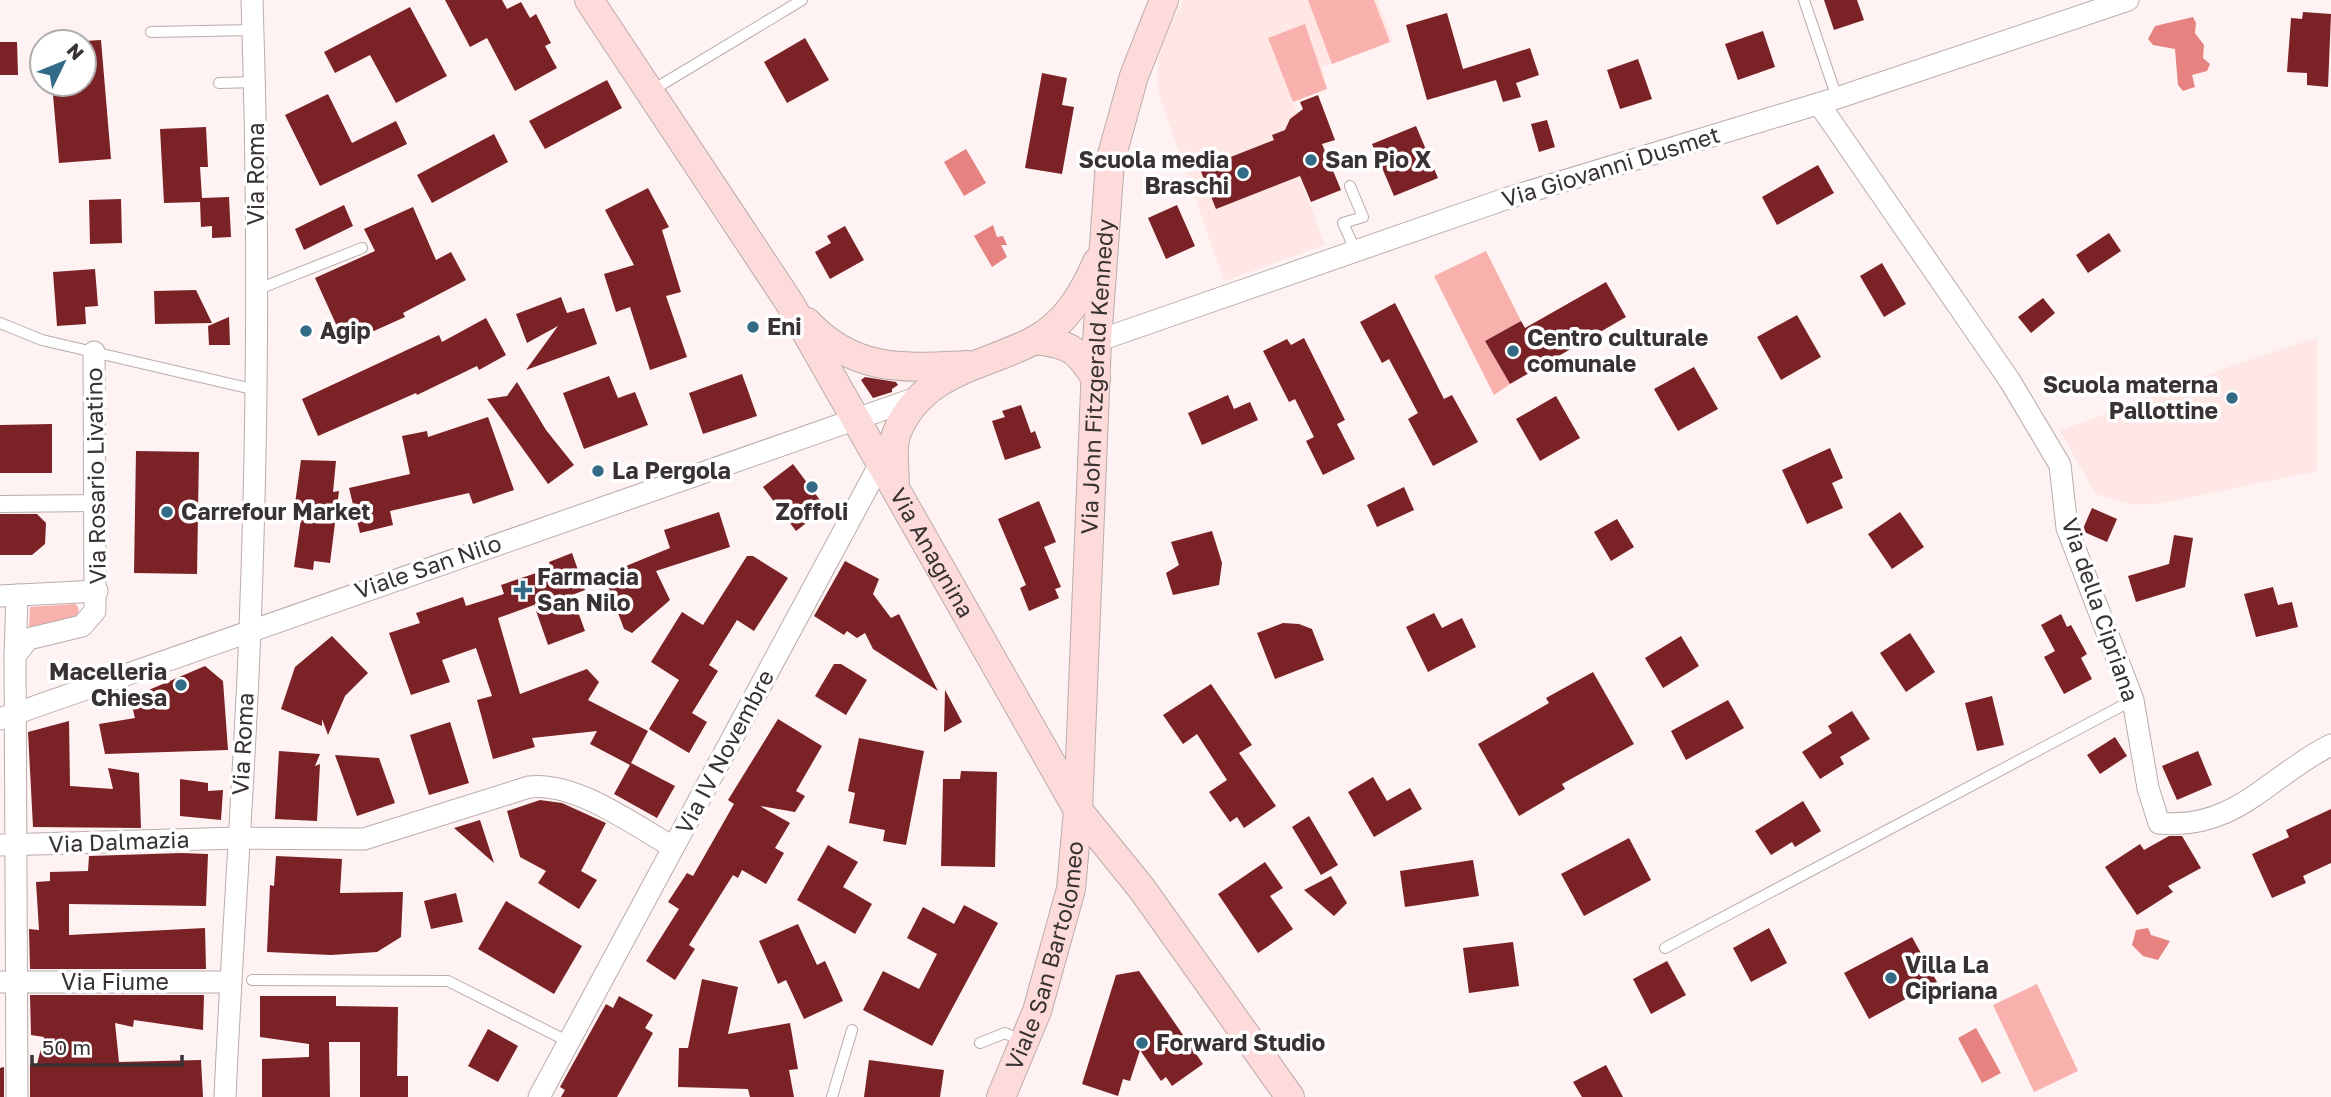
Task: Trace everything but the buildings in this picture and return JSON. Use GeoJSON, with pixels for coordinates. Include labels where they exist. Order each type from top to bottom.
{"type":"FeatureCollection","features":[{"type":"Feature","properties":{"kind":"main road","name":"Via Anagnina"},"geometry":{"type":"LineString","coordinates":[[589,0],[789,302],[1078,810],[1142,889],[1290,1097]]}},
{"type":"Feature","properties":{"kind":"main road","name":"Via John Fitzgerald Kennedy"},"geometry":{"type":"LineString","coordinates":[[1081,740],[1097,341],[1111,162],[1134,76],[1164,0]]}},
{"type":"Feature","properties":{"kind":"main road"},"geometry":{"type":"LineString","coordinates":[[895,488],[896,434],[919,397],[969,365],[1035,340],[1063,319],[1083,293],[1103,246]]}},
{"type":"Feature","properties":{"kind":"main road"},"geometry":{"type":"LineString","coordinates":[[789,302],[818,333],[849,355],[892,368],[969,365]]}},
{"type":"Feature","properties":{"kind":"main road"},"geometry":{"type":"LineString","coordinates":[[1035,340],[1063,343],[1082,356],[1096,379]]}},
{"type":"Feature","properties":{"kind":"main road"},"geometry":{"type":"LineString","coordinates":[[1038,741],[1062,752],[1081,740]]}},
{"type":"Feature","properties":{"kind":"main road","name":"Viale San Bartolomeo"},"geometry":{"type":"LineString","coordinates":[[1001,1097],[1037,1011],[1071,888],[1081,740]]}},
{"type":"Feature","properties":{"kind":"street","name":"Via Roma"},"geometry":{"type":"LineString","coordinates":[[225,1097],[241,981],[239,838],[250,629],[256,390],[255,82],[252,0]]}},
{"type":"Feature","properties":{"kind":"street","name":"Via Giovanni Dusmet"},"geometry":{"type":"LineString","coordinates":[[1097,341],[1603,167],[1828,101],[2128,0]]}},
{"type":"Feature","properties":{"kind":"street","name":"Via della Cipriana"},"geometry":{"type":"LineString","coordinates":[[1828,101],[2010,381],[2060,465],[2067,528],[2133,700],[2148,788],[2159,823],[2185,826],[2252,800],[2331,745]]}},
{"type":"Feature","properties":{"kind":"street","name":"Via Rosario Livatino"},"geometry":{"type":"LineString","coordinates":[[8,659],[28,639],[82,626],[96,611],[94,352]]}},
{"type":"Feature","properties":{"kind":"street","name":"Viale San Nilo"},"geometry":{"type":"LineString","coordinates":[[7,717],[250,629],[919,397]]}},
{"type":"Feature","properties":{"kind":"street","name":"Via IV Novembre"},"geometry":{"type":"LineString","coordinates":[[539,1097],[881,462]]}},
{"type":"Feature","properties":{"kind":"street"},"geometry":{"type":"LineString","coordinates":[[0,504],[96,503]]}},
{"type":"Feature","properties":{"kind":"street"},"geometry":{"type":"LineString","coordinates":[[17,1097],[8,982],[8,595],[97,591]]}},
{"type":"Feature","properties":{"kind":"street","name":"Via Dalmazia"},"geometry":{"type":"LineString","coordinates":[[7,845],[239,838],[337,841],[372,838],[521,790],[549,786],[573,792],[673,847]]}},
{"type":"Feature","properties":{"kind":"street","name":"Via Fiume"},"geometry":{"type":"LineString","coordinates":[[8,982],[241,981]]}},
{"type":"Feature","properties":{"kind":"lane"},"geometry":{"type":"LineString","coordinates":[[651,91],[802,0]]}},
{"type":"Feature","properties":{"kind":"lane"},"geometry":{"type":"LineString","coordinates":[[1804,0],[1828,101]]}},
{"type":"Feature","properties":{"kind":"lane"},"geometry":{"type":"LineString","coordinates":[[151,32],[253,30]]}},
{"type":"Feature","properties":{"kind":"lane"},"geometry":{"type":"LineString","coordinates":[[219,83],[255,82]]}},
{"type":"Feature","properties":{"kind":"lane"},"geometry":{"type":"LineString","coordinates":[[1350,187],[1363,218],[1343,223],[1356,251]]}},
{"type":"Feature","properties":{"kind":"lane"},"geometry":{"type":"LineString","coordinates":[[256,290],[362,248]]}},
{"type":"Feature","properties":{"kind":"lane"},"geometry":{"type":"LineString","coordinates":[[0,323],[42,340],[256,390]]}},
{"type":"Feature","properties":{"kind":"lane"},"geometry":{"type":"LineString","coordinates":[[1665,948],[2133,700]]}},
{"type":"Feature","properties":{"kind":"lane"},"geometry":{"type":"LineString","coordinates":[[241,981],[448,981],[569,1041]]}},
{"type":"Feature","properties":{"kind":"lane"},"geometry":{"type":"LineString","coordinates":[[832,1097],[852,1030]]}},
{"type":"Feature","properties":{"kind":"lane"},"geometry":{"type":"LineString","coordinates":[[980,1043],[1004,1033],[1024,1043]]}},
{"type":"Feature","properties":{"kind":"shaded area","name":"Scuola media Braschi"},"geometry":{"type":"Polygon","coordinates":[[[1183,0],[1377,0],[1393,41],[1322,67],[1327,89],[1293,102],[1298,115],[1289,128],[1282,131],[1325,245],[1224,281],[1160,98],[1157,76],[1159,56],[1183,0]]]}},
{"type":"Feature","properties":{"kind":"shaded area"},"geometry":{"type":"Polygon","coordinates":[[[1308,0],[1374,0],[1390,42],[1332,64],[1308,0]]]}},
{"type":"Feature","properties":{"kind":"shaded area"},"geometry":{"type":"Polygon","coordinates":[[[2193,17],[2196,23],[2195,33],[2204,45],[2203,58],[2210,64],[2207,71],[2192,75],[2195,87],[2183,91],[2178,85],[2175,49],[2153,45],[2148,39],[2155,26],[2193,17]]]}},
{"type":"Feature","properties":{"kind":"shaded area"},"geometry":{"type":"Polygon","coordinates":[[[1305,24],[1327,89],[1293,102],[1268,38],[1305,24]]]}},
{"type":"Feature","properties":{"kind":"shaded area"},"geometry":{"type":"Polygon","coordinates":[[[966,149],[986,183],[964,196],[944,162],[966,149]]]}},
{"type":"Feature","properties":{"kind":"shaded area"},"geometry":{"type":"Polygon","coordinates":[[[993,225],[997,237],[1003,236],[1007,245],[1001,245],[1007,257],[992,267],[974,236],[993,225]]]}},
{"type":"Feature","properties":{"kind":"shaded area"},"geometry":{"type":"Polygon","coordinates":[[[1486,251],[1521,321],[1485,341],[1510,384],[1494,395],[1434,276],[1486,251]]]}},
{"type":"Feature","properties":{"kind":"shaded area","name":"Scuola materna Pallottine"},"geometry":{"type":"Polygon","coordinates":[[[2317,338],[2317,471],[2163,503],[2134,505],[2096,494],[2060,431],[2234,365],[2317,338]]]}},
{"type":"Feature","properties":{"kind":"shaded area"},"geometry":{"type":"Polygon","coordinates":[[[76,604],[79,610],[76,618],[29,628],[30,607],[76,604]]]}},
{"type":"Feature","properties":{"kind":"shaded area"},"geometry":{"type":"Polygon","coordinates":[[[2148,928],[2151,935],[2170,941],[2158,960],[2143,956],[2132,945],[2136,930],[2148,928]]]}},
{"type":"Feature","properties":{"kind":"shaded area"},"geometry":{"type":"Polygon","coordinates":[[[2037,984],[2078,1071],[2034,1092],[1993,1005],[2037,984]]]}},
{"type":"Feature","properties":{"kind":"shaded area"},"geometry":{"type":"Polygon","coordinates":[[[1976,1028],[2001,1073],[1982,1083],[1958,1038],[1976,1028]]]}},
{"type":"Feature","properties":{"kind":"place","name":"San Pio X"},"geometry":{"type":"Point","coordinates":[1311,160]}},
{"type":"Feature","properties":{"kind":"place","name":"Scuola media Braschi"},"geometry":{"type":"Point","coordinates":[1243,173]}},
{"type":"Feature","properties":{"kind":"place","name":"Eni"},"geometry":{"type":"Point","coordinates":[753,327]}},
{"type":"Feature","properties":{"kind":"place","name":"Agip"},"geometry":{"type":"Point","coordinates":[306,331]}},
{"type":"Feature","properties":{"kind":"place","name":"Centro culturale comunale"},"geometry":{"type":"Point","coordinates":[1513,351]}},
{"type":"Feature","properties":{"kind":"place","name":"Scuola materna Pallottine"},"geometry":{"type":"Point","coordinates":[2232,398]}},
{"type":"Feature","properties":{"kind":"place","name":"La Pergola"},"geometry":{"type":"Point","coordinates":[598,471]}},
{"type":"Feature","properties":{"kind":"place","name":"Zoffoli"},"geometry":{"type":"Point","coordinates":[812,487]}},
{"type":"Feature","properties":{"kind":"place","name":"Carrefour Market"},"geometry":{"type":"Point","coordinates":[167,512]}},
{"type":"Feature","properties":{"kind":"place","name":"Farmacia San Nilo"},"geometry":{"type":"Point","coordinates":[523,590]}},
{"type":"Feature","properties":{"kind":"place","name":"Macelleria Chiesa"},"geometry":{"type":"Point","coordinates":[181,685]}},
{"type":"Feature","properties":{"kind":"place","name":"Villa La Cipriana"},"geometry":{"type":"Point","coordinates":[1891,978]}},
{"type":"Feature","properties":{"kind":"place","name":"Forward Studio"},"geometry":{"type":"Point","coordinates":[1142,1043]}}]}
